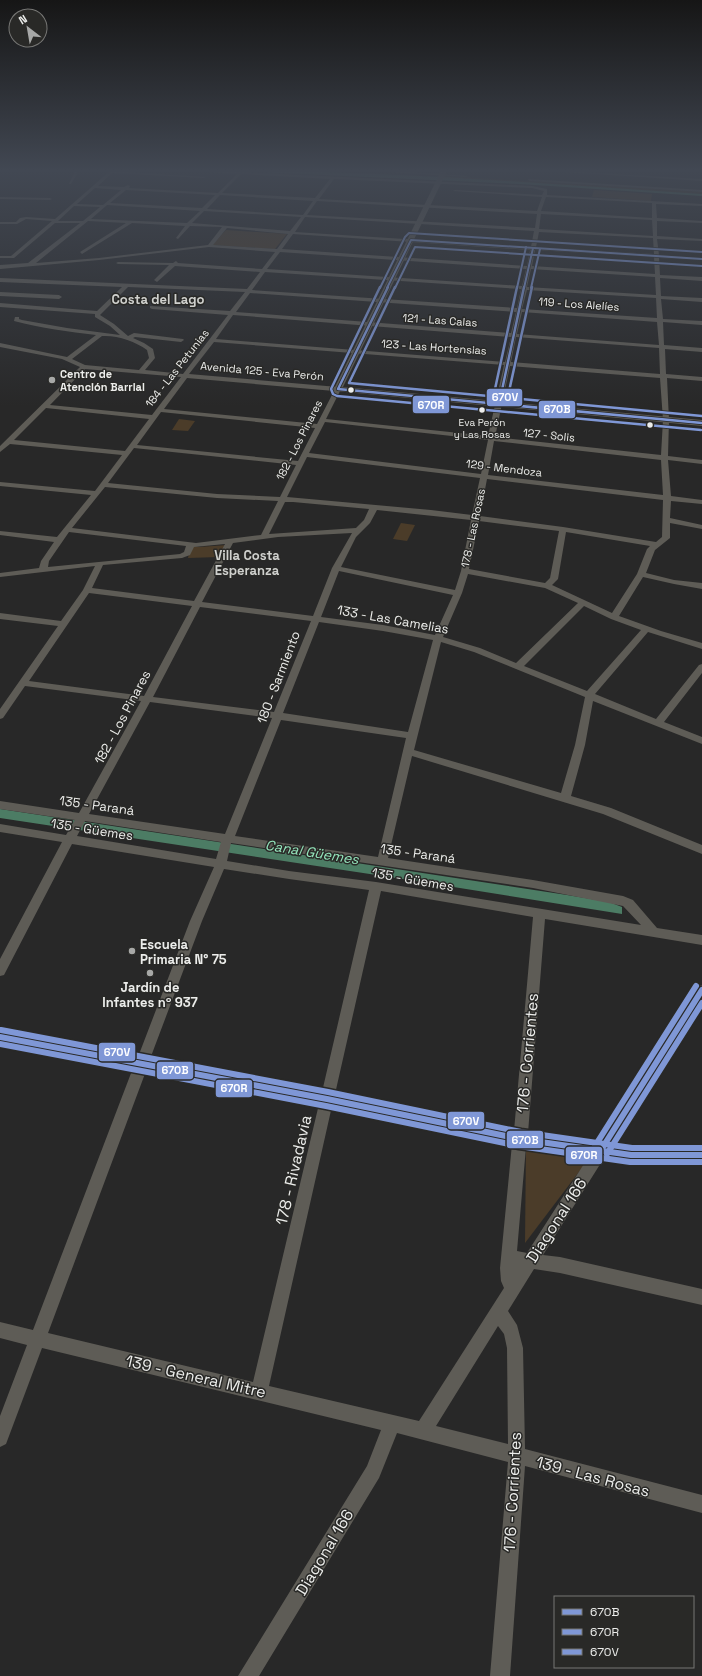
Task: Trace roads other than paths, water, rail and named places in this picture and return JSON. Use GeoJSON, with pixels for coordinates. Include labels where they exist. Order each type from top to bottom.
{"type":"FeatureCollection","features":[{"type":"Feature","properties":{"kind":"street"},"geometry":{"type":"LineString","coordinates":[[0,257],[12,257],[21,249]]}},
{"type":"Feature","properties":{"kind":"street"},"geometry":{"type":"LineString","coordinates":[[28,265],[51,249]]}},
{"type":"Feature","properties":{"kind":"street"},"geometry":{"type":"LineString","coordinates":[[82,253],[88,249]]}},
{"type":"Feature","properties":{"kind":"street"},"geometry":{"type":"LineString","coordinates":[[0,267],[99,259],[182,249]]}},
{"type":"Feature","properties":{"kind":"street"},"geometry":{"type":"LineString","coordinates":[[253,249],[702,279]]}},
{"type":"Feature","properties":{"kind":"street","name":"182 - Los Pinares"},"geometry":{"type":"LineString","coordinates":[[264,536],[406,249]]}},
{"type":"Feature","properties":{"kind":"street","name":"178 - Las Rosas"},"geometry":{"type":"LineString","coordinates":[[382,862],[412,736],[438,638],[458,593],[465,571],[507,363],[533,249]]}},
{"type":"Feature","properties":{"kind":"street"},"geometry":{"type":"LineString","coordinates":[[552,249],[702,258]]}},
{"type":"Feature","properties":{"kind":"street"},"geometry":{"type":"LineString","coordinates":[[614,617],[641,574],[651,549],[666,538],[667,499],[664,457],[666,420],[662,376],[656,249]]}},
{"type":"Feature","properties":{"kind":"street","name":"184 - Las Petunias"},"geometry":{"type":"LineString","coordinates":[[43,569],[45,561],[59,540],[103,485],[278,251]]}},
{"type":"Feature","properties":{"kind":"street"},"geometry":{"type":"LineString","coordinates":[[157,280],[172,264],[184,258]]}},
{"type":"Feature","properties":{"kind":"street"},"geometry":{"type":"LineString","coordinates":[[61,268],[118,263],[172,264],[702,300]]}},
{"type":"Feature","properties":{"kind":"street"},"geometry":{"type":"LineString","coordinates":[[19,271],[48,269]]}},
{"type":"Feature","properties":{"kind":"street","name":"119 - Los Alelíes"},"geometry":{"type":"LineString","coordinates":[[0,280],[248,291],[702,323]]}},
{"type":"Feature","properties":{"kind":"street"},"geometry":{"type":"LineString","coordinates":[[69,288],[74,283]]}},
{"type":"Feature","properties":{"kind":"street"},"geometry":{"type":"LineString","coordinates":[[0,305],[98,313],[127,285]]}},
{"type":"Feature","properties":{"kind":"street"},"geometry":{"type":"LineString","coordinates":[[46,308],[64,292]]}},
{"type":"Feature","properties":{"kind":"street"},"geometry":{"type":"LineString","coordinates":[[0,294],[59,297]]}},
{"type":"Feature","properties":{"kind":"street","name":"121 - Las Calas"},"geometry":{"type":"LineString","coordinates":[[152,307],[702,350]]}},
{"type":"Feature","properties":{"kind":"street"},"geometry":{"type":"LineString","coordinates":[[98,313],[97,316],[101,320],[112,325],[128,339]]}},
{"type":"Feature","properties":{"kind":"street"},"geometry":{"type":"LineString","coordinates":[[17,318],[16,320],[128,339],[143,345],[150,349],[152,358],[141,371]]}},
{"type":"Feature","properties":{"kind":"street"},"geometry":{"type":"LineString","coordinates":[[128,339],[134,335],[139,328]]}},
{"type":"Feature","properties":{"kind":"street"},"geometry":{"type":"LineString","coordinates":[[67,359],[72,357],[100,335]]}},
{"type":"Feature","properties":{"kind":"street"},"geometry":{"type":"LineString","coordinates":[[134,335],[181,340]]}},
{"type":"Feature","properties":{"kind":"street","name":"123 - Las Hortensias"},"geometry":{"type":"LineString","coordinates":[[212,340],[702,379]]}},
{"type":"Feature","properties":{"kind":"street","name":"Avenida 125 - Eva Perón"},"geometry":{"type":"LineString","coordinates":[[0,345],[67,359],[84,366],[702,423]]}},
{"type":"Feature","properties":{"kind":"street"},"geometry":{"type":"LineString","coordinates":[[0,450],[84,366]]}},
{"type":"Feature","properties":{"kind":"street"},"geometry":{"type":"LineString","coordinates":[[43,406],[153,418]]}},
{"type":"Feature","properties":{"kind":"street","name":"127 - Solis"},"geometry":{"type":"LineString","coordinates":[[158,410],[320,423],[702,462]]}},
{"type":"Feature","properties":{"kind":"street"},"geometry":{"type":"LineString","coordinates":[[8,442],[126,453]]}},
{"type":"Feature","properties":{"kind":"street"},"geometry":{"type":"LineString","coordinates":[[131,446],[300,463]]}},
{"type":"Feature","properties":{"kind":"street","name":"129 - Mendoza"},"geometry":{"type":"LineString","coordinates":[[304,456],[702,502]]}},
{"type":"Feature","properties":{"kind":"street"},"geometry":{"type":"LineString","coordinates":[[0,484],[96,493]]}},
{"type":"Feature","properties":{"kind":"street"},"geometry":{"type":"LineString","coordinates":[[103,485],[217,496],[283,499],[374,507],[563,529],[656,544]]}},
{"type":"Feature","properties":{"kind":"street","name":"180 - Sarmiento"},"geometry":{"type":"LineString","coordinates":[[0,1438],[142,1063],[221,860],[227,840],[278,716],[315,619],[336,568],[358,530],[368,520],[374,507]]}},
{"type":"Feature","properties":{"kind":"street"},"geometry":{"type":"LineString","coordinates":[[667,520],[702,527]]}},
{"type":"Feature","properties":{"kind":"street"},"geometry":{"type":"LineString","coordinates":[[547,586],[554,578],[563,529]]}},
{"type":"Feature","properties":{"kind":"street"},"geometry":{"type":"LineString","coordinates":[[68,530],[191,545],[264,536],[333,530],[358,530]]}},
{"type":"Feature","properties":{"kind":"street"},"geometry":{"type":"LineString","coordinates":[[0,533],[59,540]]}},
{"type":"Feature","properties":{"kind":"street","name":"182 - Los Pinares"},"geometry":{"type":"LineString","coordinates":[[0,971],[147,699],[230,541]]}},
{"type":"Feature","properties":{"kind":"street"},"geometry":{"type":"LineString","coordinates":[[0,575],[100,562],[185,555],[191,545]]}},
{"type":"Feature","properties":{"kind":"street"},"geometry":{"type":"LineString","coordinates":[[0,716],[4,705],[24,683],[87,590],[98,570],[100,562]]}},
{"type":"Feature","properties":{"kind":"street"},"geometry":{"type":"LineString","coordinates":[[336,568],[458,593]]}},
{"type":"Feature","properties":{"kind":"street"},"geometry":{"type":"LineString","coordinates":[[465,571],[547,586],[614,617],[646,629],[702,646]]}},
{"type":"Feature","properties":{"kind":"street"},"geometry":{"type":"LineString","coordinates":[[641,574],[674,582],[702,586]]}},
{"type":"Feature","properties":{"kind":"street","name":"133 - Las Camelias"},"geometry":{"type":"LineString","coordinates":[[87,590],[383,628],[438,638],[477,650],[590,694],[658,724],[702,741]]}},
{"type":"Feature","properties":{"kind":"street"},"geometry":{"type":"LineString","coordinates":[[518,666],[583,603]]}},
{"type":"Feature","properties":{"kind":"street"},"geometry":{"type":"LineString","coordinates":[[0,616],[63,624]]}},
{"type":"Feature","properties":{"kind":"street"},"geometry":{"type":"LineString","coordinates":[[565,798],[580,745],[590,694],[646,629]]}},
{"type":"Feature","properties":{"kind":"street"},"geometry":{"type":"LineString","coordinates":[[658,724],[702,667]]}},
{"type":"Feature","properties":{"kind":"street"},"geometry":{"type":"LineString","coordinates":[[24,683],[340,724],[412,736]]}},
{"type":"Feature","properties":{"kind":"street"},"geometry":{"type":"LineString","coordinates":[[408,752],[427,756],[607,811],[702,850]]}},
{"type":"Feature","properties":{"kind":"street","name":"135 - Paraná"},"geometry":{"type":"LineString","coordinates":[[0,805],[227,840],[533,884],[623,901],[629,904],[653,931]]}},
{"type":"Feature","properties":{"kind":"street","name":"135 - Güemes"},"geometry":{"type":"LineString","coordinates":[[0,828],[221,860],[289,875],[376,886],[702,940]]}},
{"type":"Feature","properties":{"kind":"street","name":"178 - Rivadavia"},"geometry":{"type":"LineString","coordinates":[[259,1390],[376,886]]}},
{"type":"Feature","properties":{"kind":"street","name":"176 - Corrientes"},"geometry":{"type":"LineString","coordinates":[[513,1288],[509,1281],[508,1268],[538,914]]}},
{"type":"Feature","properties":{"kind":"street","name":"Diagonal 166"},"geometry":{"type":"LineString","coordinates":[[422,1431],[702,991]]}},
{"type":"Feature","properties":{"kind":"street"},"geometry":{"type":"LineString","coordinates":[[0,1037],[142,1063],[520,1138],[631,1155],[702,1156]]}},
{"type":"Feature","properties":{"kind":"street"},"geometry":{"type":"LineString","coordinates":[[509,1255],[520,1260],[560,1265],[702,1297]]}},
{"type":"Feature","properties":{"kind":"street","name":"176 - Corrientes"},"geometry":{"type":"LineString","coordinates":[[498,1311],[511,1331],[515,1348],[516,1456],[500,1676]]}},
{"type":"Feature","properties":{"kind":"street","name":"139 - General Mitre"},"geometry":{"type":"LineString","coordinates":[[0,1330],[259,1390],[392,1424]]}},
{"type":"Feature","properties":{"kind":"street","name":"Diagonal 166"},"geometry":{"type":"LineString","coordinates":[[248,1676],[373,1472],[392,1424]]}},
{"type":"Feature","properties":{"kind":"street","name":"139 - Las Rosas"},"geometry":{"type":"LineString","coordinates":[[392,1424],[702,1504]]}},
{"type":"Feature","properties":{"kind":"place","name":"Centro de Atención Barrial"},"geometry":{"type":"Point","coordinates":[52,380]}},
{"type":"Feature","properties":{"kind":"place","name":"Eva Perón y Las Rosas"},"geometry":{"type":"Point","coordinates":[482,410]}},
{"type":"Feature","properties":{"kind":"place","name":"Escuela Primaria N° 75"},"geometry":{"type":"Point","coordinates":[132,951]}},
{"type":"Feature","properties":{"kind":"place","name":"Jardín de Infantes nº 937"},"geometry":{"type":"Point","coordinates":[150,973]}},
{"type":"Feature","properties":{"kind":"district","name":"Costa del Lago"},"geometry":{"type":"Point","coordinates":[158,299]}},
{"type":"Feature","properties":{"kind":"district","name":"Villa Costa Esperanza"},"geometry":{"type":"Point","coordinates":[247,562]}},
{"type":"Feature","properties":{"kind":"water label","name":"Canal Güemes"},"geometry":{"type":"Point","coordinates":[312,852]}}]}
